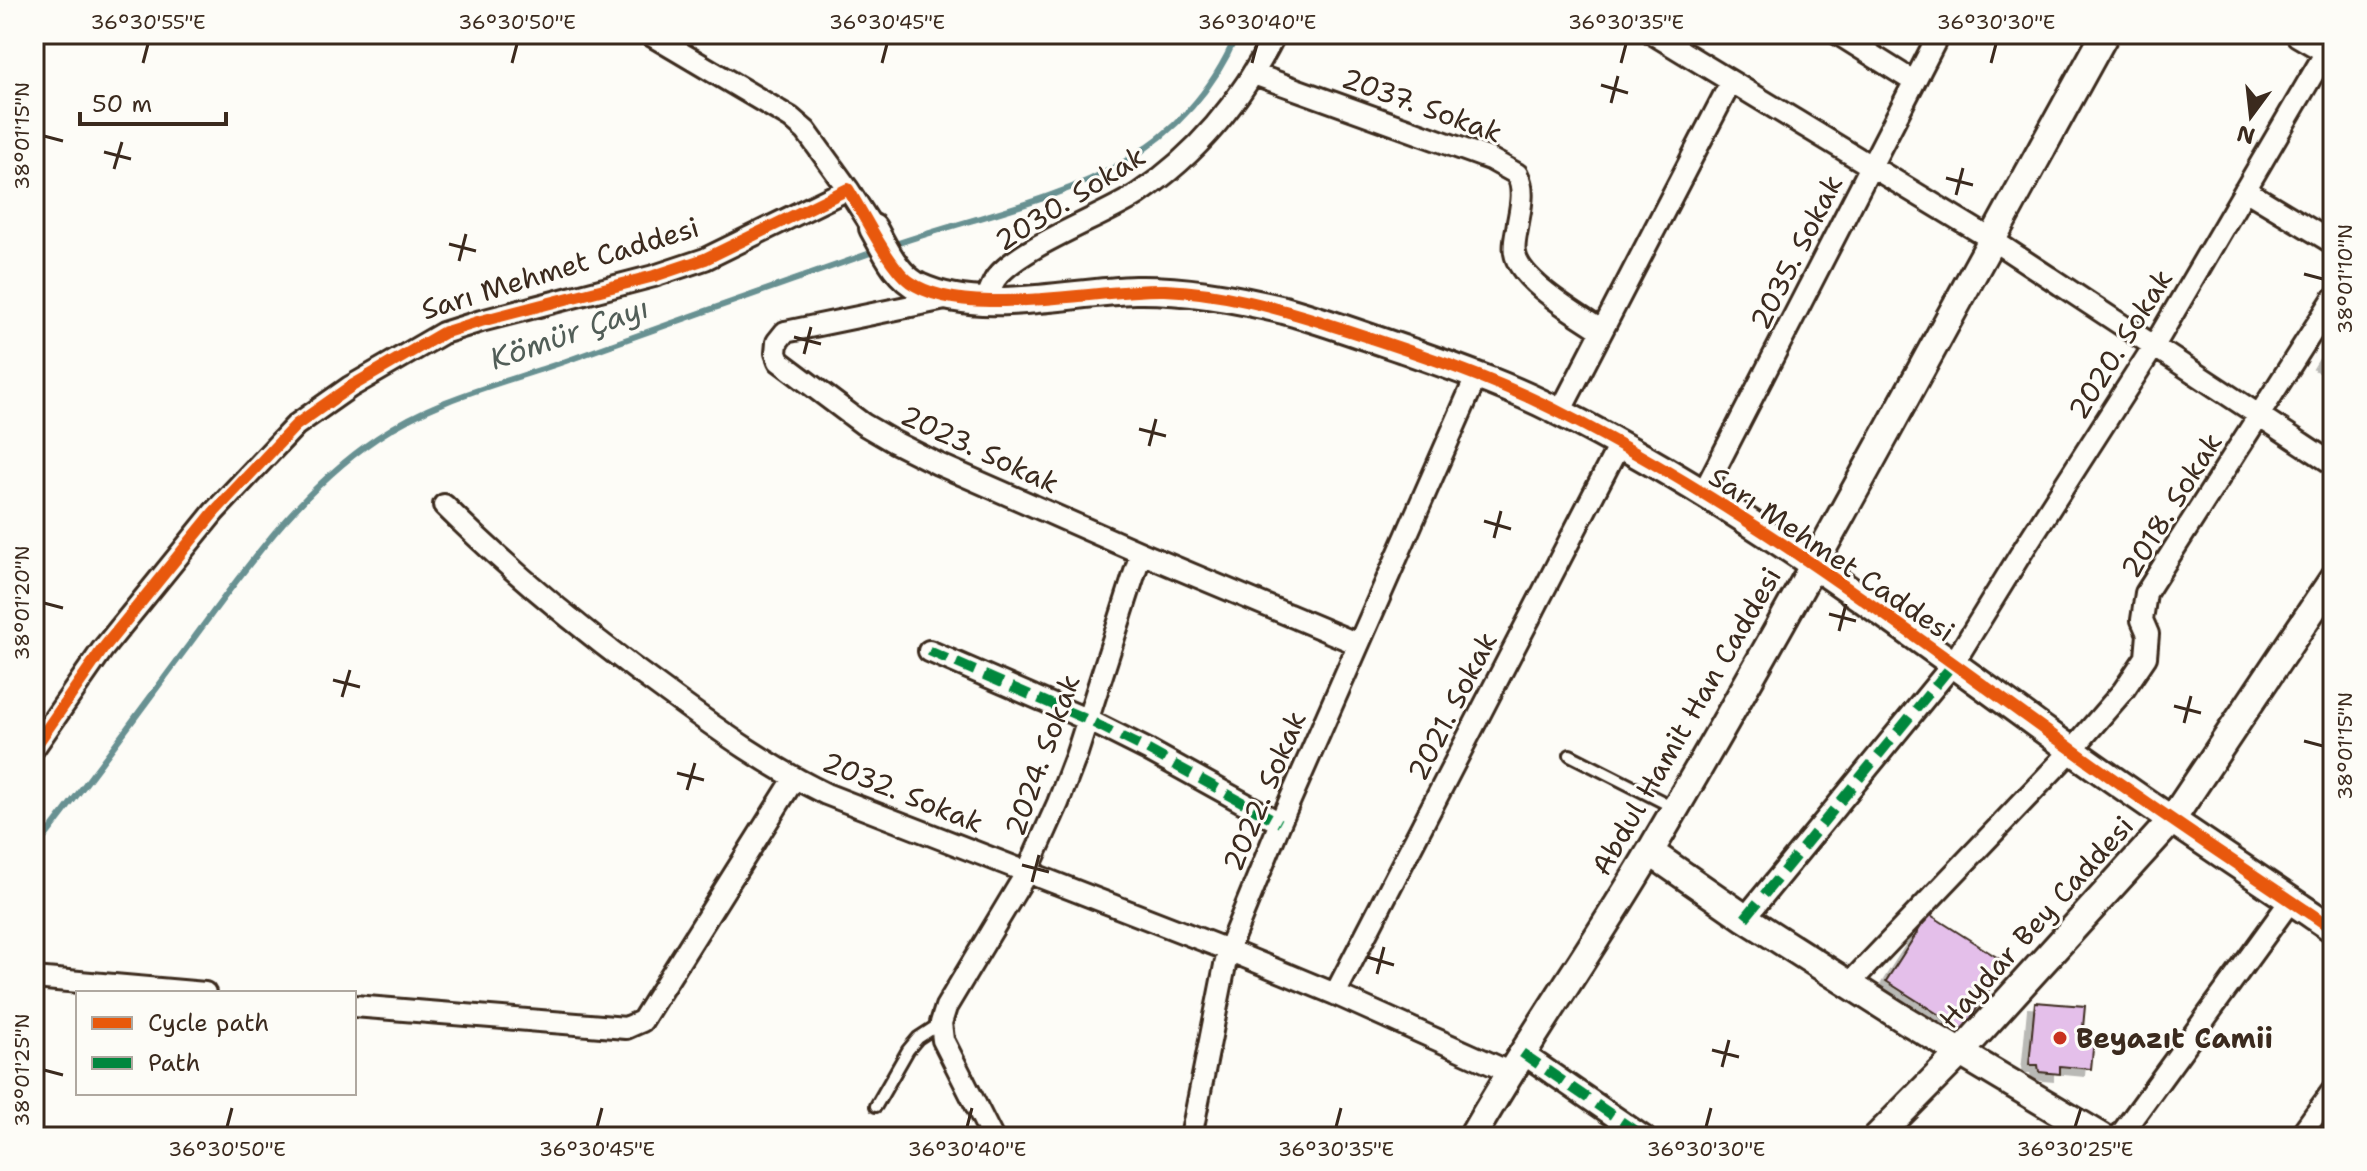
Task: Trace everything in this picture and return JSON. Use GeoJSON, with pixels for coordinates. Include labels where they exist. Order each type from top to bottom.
{"type":"FeatureCollection","features":[{"type":"Feature","properties":{"kind":"street"},"geometry":{"type":"LineString","coordinates":[[649,34],[791,118],[806,131],[848,189]]}},
{"type":"Feature","properties":{"kind":"street","name":"2030. Sokak"},"geometry":{"type":"LineString","coordinates":[[986,300],[996,278],[1019,258],[1138,194],[1187,154],[1223,119],[1254,74],[1275,34]]}},
{"type":"Feature","properties":{"kind":"street"},"geometry":{"type":"LineString","coordinates":[[1653,34],[1991,239],[2333,464]]}},
{"type":"Feature","properties":{"kind":"street"},"geometry":{"type":"LineString","coordinates":[[1838,34],[1913,81]]}},
{"type":"Feature","properties":{"kind":"street","name":"2035. Sokak"},"geometry":{"type":"LineString","coordinates":[[1702,495],[1939,34]]}},
{"type":"Feature","properties":{"kind":"street","name":"Abdul Hamit Han Caddesi"},"geometry":{"type":"LineString","coordinates":[[1472,1137],[1516,1062],[1650,852],[1813,565],[2105,34]]}},
{"type":"Feature","properties":{"kind":"street"},"geometry":{"type":"LineString","coordinates":[[2300,34],[2330,52]]}},
{"type":"Feature","properties":{"kind":"street","name":"2020. Sokak"},"geometry":{"type":"LineString","coordinates":[[1745,918],[1953,664],[2154,346],[2330,52]]}},
{"type":"Feature","properties":{"kind":"street","name":"2037. Sokak"},"geometry":{"type":"LineString","coordinates":[[1254,74],[1490,159],[1517,174],[1522,192],[1515,254],[1520,267],[1543,288],[1602,331]]}},
{"type":"Feature","properties":{"kind":"street"},"geometry":{"type":"LineString","coordinates":[[1560,412],[1731,82]]}},
{"type":"Feature","properties":{"kind":"street","name":"Sarı Mehmet Caddesi"},"geometry":{"type":"LineString","coordinates":[[34,748],[102,650],[214,512],[296,425],[350,387],[443,333],[654,276],[705,259],[848,189],[905,279],[954,298],[986,300],[1136,290],[1205,294],[1287,311],[1477,375],[1560,412],[1702,495],[1813,565],[2171,821],[2333,929]]}},
{"type":"Feature","properties":{"kind":"street"},"geometry":{"type":"LineString","coordinates":[[2245,190],[2333,243]]}},
{"type":"Feature","properties":{"kind":"street","name":"2023. Sokak"},"geometry":{"type":"LineString","coordinates":[[954,298],[785,332],[777,342],[776,353],[779,361],[801,378],[863,424],[894,442],[1141,553],[1358,644]]}},
{"type":"Feature","properties":{"kind":"street","name":"2018. Sokak"},"geometry":{"type":"LineString","coordinates":[[1849,984],[2072,750],[2140,669],[2148,645],[2148,634],[2142,620],[2146,593],[2333,299]]}},
{"type":"Feature","properties":{"kind":"street","name":"2022. Sokak"},"geometry":{"type":"LineString","coordinates":[[1228,950],[1280,823],[1477,375]]}},
{"type":"Feature","properties":{"kind":"street","name":"2021. Sokak"},"geometry":{"type":"LineString","coordinates":[[1335,994],[1619,445]]}},
{"type":"Feature","properties":{"kind":"street","name":"2032. Sokak"},"geometry":{"type":"LineString","coordinates":[[444,505],[532,588],[610,652],[794,779],[1228,950]]}},
{"type":"Feature","properties":{"kind":"street","name":"2024. Sokak"},"geometry":{"type":"LineString","coordinates":[[941,1023],[958,984],[1027,872],[1058,803],[1141,553]]}},
{"type":"Feature","properties":{"kind":"street","name":"Haydar Bey Caddesi"},"geometry":{"type":"LineString","coordinates":[[1877,1137],[1960,1053],[2171,821],[2333,579]]}},
{"type":"Feature","properties":{"kind":"street"},"geometry":{"type":"LineString","coordinates":[[929,651],[1088,720],[1280,823]]}},
{"type":"Feature","properties":{"kind":"street"},"geometry":{"type":"LineString","coordinates":[[356,1006],[626,1028],[642,1021],[794,779]]}},
{"type":"Feature","properties":{"kind":"street"},"geometry":{"type":"LineString","coordinates":[[1650,852],[1745,918],[2086,1133]]}},
{"type":"Feature","properties":{"kind":"street"},"geometry":{"type":"LineString","coordinates":[[2119,1137],[2291,900]]}},
{"type":"Feature","properties":{"kind":"street"},"geometry":{"type":"LineString","coordinates":[[1191,1137],[1228,950],[1516,1062],[1644,1137]]}},
{"type":"Feature","properties":{"kind":"street"},"geometry":{"type":"LineString","coordinates":[[34,978],[182,991]]}},
{"type":"Feature","properties":{"kind":"street"},"geometry":{"type":"LineString","coordinates":[[941,1023],[943,1040],[992,1137]]}},
{"type":"Feature","properties":{"kind":"street"},"geometry":{"type":"LineString","coordinates":[[2299,1137],[2333,1090]]}},
{"type":"Feature","properties":{"kind":"lane"},"geometry":{"type":"LineString","coordinates":[[1570,755],[1675,808]]}},
{"type":"Feature","properties":{"kind":"lane"},"geometry":{"type":"LineString","coordinates":[[876,1106],[908,1050],[918,1038],[941,1023]]}},
{"type":"Feature","properties":{"kind":"building"},"geometry":{"type":"Polygon","coordinates":[[[2333,342],[2333,369],[2321,362],[2333,342]]]}},
{"type":"Feature","properties":{"kind":"building"},"geometry":{"type":"Polygon","coordinates":[[[1929,914],[2006,963],[1963,1030],[1886,981],[1929,914]]]}},
{"type":"Feature","properties":{"kind":"building","name":"Beyazıt Camii"},"geometry":{"type":"Polygon","coordinates":[[[2035,1002],[2085,1006],[2082,1038],[2094,1039],[2091,1069],[2060,1066],[2060,1074],[2039,1072],[2038,1065],[2029,1065],[2035,1002]]]}},
{"type":"Feature","properties":{"kind":"waterway","name":"Kömür Çayı"},"geometry":{"type":"LineString","coordinates":[[890,246],[1042,198],[1090,179],[1135,155],[1175,125],[1209,85],[1237,34]]}},
{"type":"Feature","properties":{"kind":"waterway","name":"Kömür Çayı"},"geometry":{"type":"LineString","coordinates":[[34,851],[277,530],[324,481],[377,438],[423,412],[469,393],[879,250]]}},
{"type":"Feature","properties":{"kind":"marked path"},"geometry":{"type":"LineString","coordinates":[[929,651],[1088,720],[1280,823]]}},
{"type":"Feature","properties":{"kind":"marked path"},"geometry":{"type":"LineString","coordinates":[[1745,918],[1953,664]]}},
{"type":"Feature","properties":{"kind":"marked path"},"geometry":{"type":"LineString","coordinates":[[1522,1053],[1644,1137]]}},
{"type":"Feature","properties":{"kind":"cycle path"},"geometry":{"type":"LineString","coordinates":[[34,748],[102,650],[214,512],[296,425],[350,387],[443,333],[654,276],[705,259],[848,189],[902,275],[934,293],[997,301],[1165,290],[1226,297],[1306,317],[1414,353],[1473,374],[1559,412],[1626,448],[1757,527],[2135,794],[2333,929]]}},
{"type":"Feature","properties":{"kind":"place","name":"Beyazıt Camii"},"geometry":{"type":"Point","coordinates":[2060,1038]}}]}
